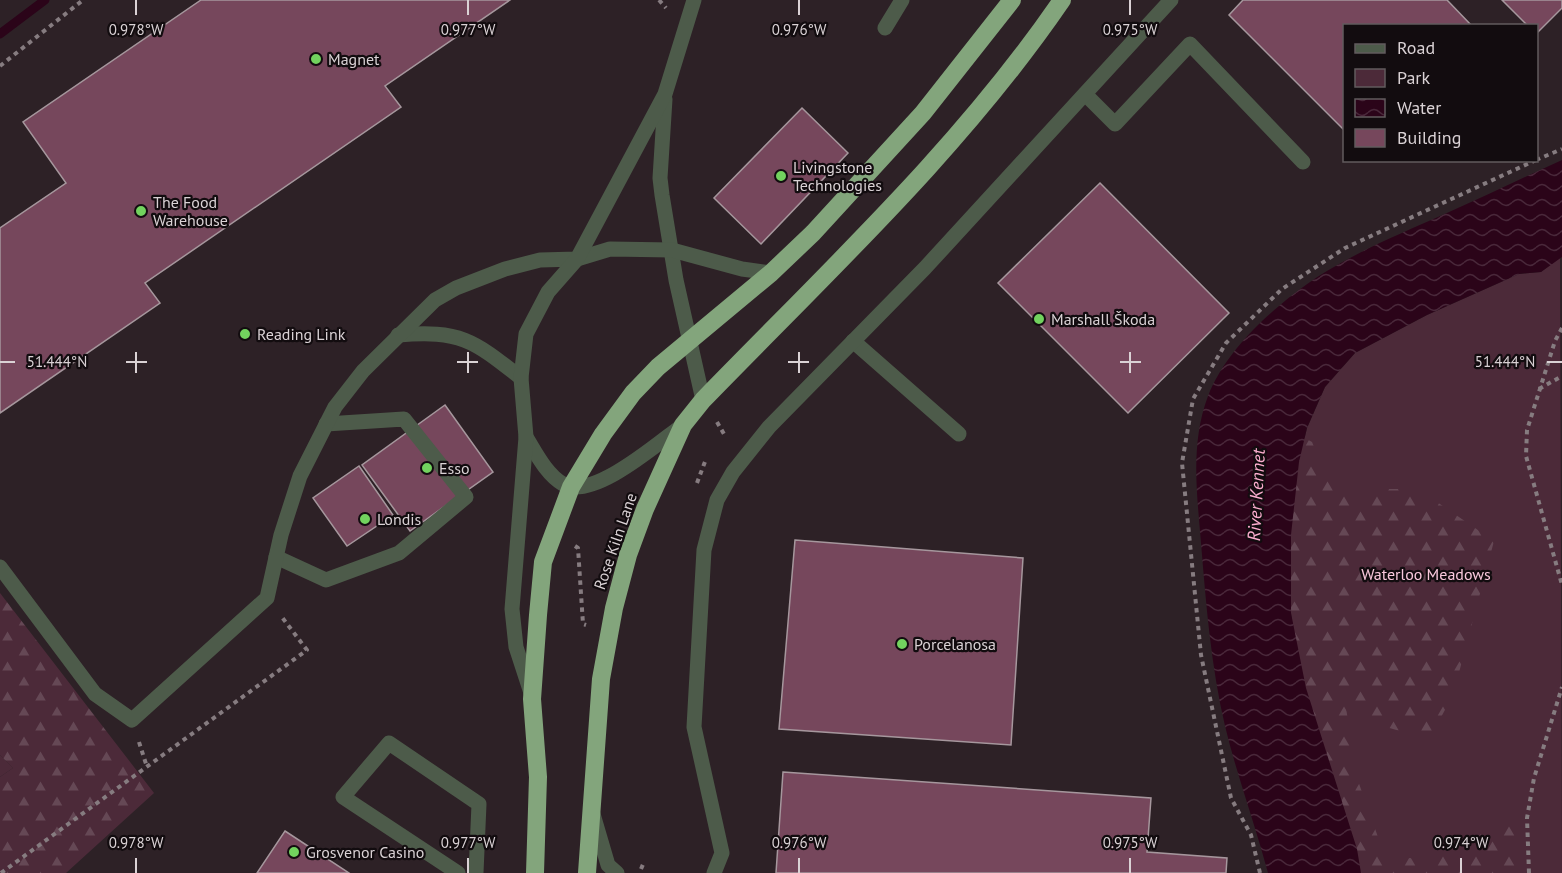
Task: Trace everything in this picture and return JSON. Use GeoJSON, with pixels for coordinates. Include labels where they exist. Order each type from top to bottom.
{"type":"FeatureCollection","features":[{"type":"Feature","properties":{"kind":"highway"},"geometry":{"type":"LineString","coordinates":[[535,873],[538,777],[532,699],[543,562],[571,487],[603,434],[633,393],[689,340],[771,273],[813,233],[923,113],[1012,0]]}},
{"type":"Feature","properties":{"kind":"highway"},"geometry":{"type":"LineString","coordinates":[[683,425],[703,400],[861,240],[962,128],[1062,0]]}},
{"type":"Feature","properties":{"kind":"highway","name":"Rose Kiln Lane"},"geometry":{"type":"LineString","coordinates":[[587,873],[601,679],[614,608],[628,555],[645,509],[683,425]]}},
{"type":"Feature","properties":{"kind":"street"},"geometry":{"type":"LineString","coordinates":[[532,699],[516,647],[512,609],[526,437],[521,378],[526,334],[536,311],[548,292],[577,259],[665,93],[694,0]]}},
{"type":"Feature","properties":{"kind":"street"},"geometry":{"type":"LineString","coordinates":[[885,28],[902,0]]}},
{"type":"Feature","properties":{"kind":"street"},"geometry":{"type":"LineString","coordinates":[[714,873],[722,852],[694,727],[704,550],[715,505],[733,472],[769,427],[925,268],[1171,0]]}},
{"type":"Feature","properties":{"kind":"street"},"geometry":{"type":"LineString","coordinates":[[1085,93],[1115,124],[1190,44],[1303,162]]}},
{"type":"Feature","properties":{"kind":"street"},"geometry":{"type":"LineString","coordinates":[[665,93],[660,178],[689,340],[703,400]]}},
{"type":"Feature","properties":{"kind":"street"},"geometry":{"type":"LineString","coordinates":[[0,567],[95,694],[132,720],[267,598],[276,557],[300,476],[335,407],[363,371],[435,300],[485,275],[540,260],[577,259],[610,249],[672,250],[742,269],[771,273]]}},
{"type":"Feature","properties":{"kind":"street"},"geometry":{"type":"LineString","coordinates":[[398,335],[448,334],[468,340],[483,348],[521,378]]}},
{"type":"Feature","properties":{"kind":"street"},"geometry":{"type":"LineString","coordinates":[[854,341],[959,434]]}},
{"type":"Feature","properties":{"kind":"street"},"geometry":{"type":"LineString","coordinates":[[276,557],[326,580],[399,552],[466,497],[404,419],[326,424]]}},
{"type":"Feature","properties":{"kind":"street","name":"Rose Kiln Lane"},"geometry":{"type":"LineString","coordinates":[[571,487],[584,486],[609,477],[683,425]]}},
{"type":"Feature","properties":{"kind":"street"},"geometry":{"type":"LineString","coordinates":[[526,437],[552,475],[571,487]]}},
{"type":"Feature","properties":{"kind":"street"},"geometry":{"type":"LineString","coordinates":[[458,873],[343,797],[389,743],[480,804],[476,873]]}},
{"type":"Feature","properties":{"kind":"street"},"geometry":{"type":"LineString","coordinates":[[591,808],[608,865],[616,873]]}},
{"type":"Feature","properties":{"kind":"path"},"geometry":{"type":"LineString","coordinates":[[0,66],[83,0]]}},
{"type":"Feature","properties":{"kind":"path"},"geometry":{"type":"LineString","coordinates":[[659,0],[670,12]]}},
{"type":"Feature","properties":{"kind":"path"},"geometry":{"type":"LineString","coordinates":[[1538,159],[1562,149]]}},
{"type":"Feature","properties":{"kind":"path"},"geometry":{"type":"LineString","coordinates":[[1260,873],[1251,835],[1231,798],[1201,655],[1182,463],[1193,399],[1226,343],[1282,289],[1345,248],[1532,162]]}},
{"type":"Feature","properties":{"kind":"path"},"geometry":{"type":"LineString","coordinates":[[1562,328],[1538,389],[1527,430],[1527,456],[1562,585]]}},
{"type":"Feature","properties":{"kind":"path"},"geometry":{"type":"LineString","coordinates":[[1538,389],[1562,376]]}},
{"type":"Feature","properties":{"kind":"path"},"geometry":{"type":"LineString","coordinates":[[578,548],[583,624]]}},
{"type":"Feature","properties":{"kind":"path"},"geometry":{"type":"LineString","coordinates":[[1,873],[307,650],[267,598]]}},
{"type":"Feature","properties":{"kind":"path"},"geometry":{"type":"LineString","coordinates":[[1529,873],[1527,818],[1534,778],[1562,687]]}},
{"type":"Feature","properties":{"kind":"green space","name":"Waterloo Meadows"},"geometry":{"type":"Polygon","coordinates":[[[1560,257],[1562,873],[1361,873],[1306,688],[1291,613],[1291,535],[1299,462],[1307,428],[1325,387],[1355,353],[1427,315],[1519,274],[1541,272],[1560,257]]]}},
{"type":"Feature","properties":{"kind":"green space"},"geometry":{"type":"Polygon","coordinates":[[[1296,433],[1312,442],[1328,481],[1349,494],[1386,489],[1418,489],[1494,541],[1453,695],[1433,732],[1414,735],[1372,723],[1344,695],[1357,778],[1384,854],[1415,858],[1467,851],[1491,821],[1517,821],[1518,873],[1355,873],[1297,686],[1287,556],[1296,433]]]}},
{"type":"Feature","properties":{"kind":"green space"},"geometry":{"type":"Polygon","coordinates":[[[0,593],[154,793],[66,873],[0,873],[0,777],[13,768],[0,755],[0,593]]]}},
{"type":"Feature","properties":{"kind":"green space"},"geometry":{"type":"Polygon","coordinates":[[[0,755],[13,768],[0,777],[0,755]]]}},
{"type":"Feature","properties":{"kind":"water","name":"River Kennet"},"geometry":{"type":"Polygon","coordinates":[[[1562,160],[1562,257],[1541,272],[1519,274],[1427,315],[1355,353],[1325,387],[1307,428],[1299,462],[1291,535],[1291,613],[1306,688],[1357,849],[1361,873],[1268,873],[1225,726],[1210,635],[1196,469],[1199,432],[1208,396],[1229,359],[1248,336],[1298,290],[1339,264],[1382,242],[1562,160]]]}},
{"type":"Feature","properties":{"kind":"building"},"geometry":{"type":"Polygon","coordinates":[[[201,0],[510,0],[385,86],[401,107],[145,283],[160,303],[0,413],[0,228],[66,183],[23,122],[201,0]]]}},
{"type":"Feature","properties":{"kind":"building"},"geometry":{"type":"Polygon","coordinates":[[[1243,0],[1447,0],[1470,24],[1343,24],[1343,129],[1229,15],[1243,0]]]}},
{"type":"Feature","properties":{"kind":"building"},"geometry":{"type":"Polygon","coordinates":[[[1502,0],[1562,0],[1562,8],[1538,32],[1538,24],[1526,24],[1502,0]]]}},
{"type":"Feature","properties":{"kind":"building","name":"Livingstone Technologies"},"geometry":{"type":"Polygon","coordinates":[[[802,108],[848,153],[761,244],[714,198],[802,108]]]}},
{"type":"Feature","properties":{"kind":"building"},"geometry":{"type":"Polygon","coordinates":[[[1100,183],[1229,313],[1128,413],[998,283],[1100,183]]]}},
{"type":"Feature","properties":{"kind":"building","name":"Esso"},"geometry":{"type":"Polygon","coordinates":[[[445,405],[493,472],[410,531],[362,465],[445,405]]]}},
{"type":"Feature","properties":{"kind":"building"},"geometry":{"type":"Polygon","coordinates":[[[359,466],[393,515],[347,546],[313,498],[359,466]]]}},
{"type":"Feature","properties":{"kind":"building","name":"Porcelanosa"},"geometry":{"type":"Polygon","coordinates":[[[795,540],[1023,558],[1011,745],[779,729],[795,540]]]}},
{"type":"Feature","properties":{"kind":"building"},"geometry":{"type":"Polygon","coordinates":[[[783,772],[1151,798],[1147,852],[1227,858],[1226,873],[776,873],[783,772]]]}},
{"type":"Feature","properties":{"kind":"building","name":"Grosvenor Casino"},"geometry":{"type":"Polygon","coordinates":[[[285,831],[349,873],[257,873],[285,831]]]}},
{"type":"Feature","properties":{"kind":"waterway"},"geometry":{"type":"LineString","coordinates":[[0,34],[45,0]]}},
{"type":"Feature","properties":{"kind":"place","name":"Magnet"},"geometry":{"type":"Point","coordinates":[316,59]}},
{"type":"Feature","properties":{"kind":"place","name":"Livingstone Technologies"},"geometry":{"type":"Point","coordinates":[781,176]}},
{"type":"Feature","properties":{"kind":"place","name":"The Food Warehouse"},"geometry":{"type":"Point","coordinates":[141,211]}},
{"type":"Feature","properties":{"kind":"place","name":"Marshall Škoda"},"geometry":{"type":"Point","coordinates":[1039,319]}},
{"type":"Feature","properties":{"kind":"place","name":"Reading Link"},"geometry":{"type":"Point","coordinates":[245,334]}},
{"type":"Feature","properties":{"kind":"place","name":"Esso"},"geometry":{"type":"Point","coordinates":[427,468]}},
{"type":"Feature","properties":{"kind":"place","name":"Londis"},"geometry":{"type":"Point","coordinates":[365,519]}},
{"type":"Feature","properties":{"kind":"place","name":"Porcelanosa"},"geometry":{"type":"Point","coordinates":[902,644]}},
{"type":"Feature","properties":{"kind":"place","name":"Grosvenor Casino"},"geometry":{"type":"Point","coordinates":[294,852]}}]}
